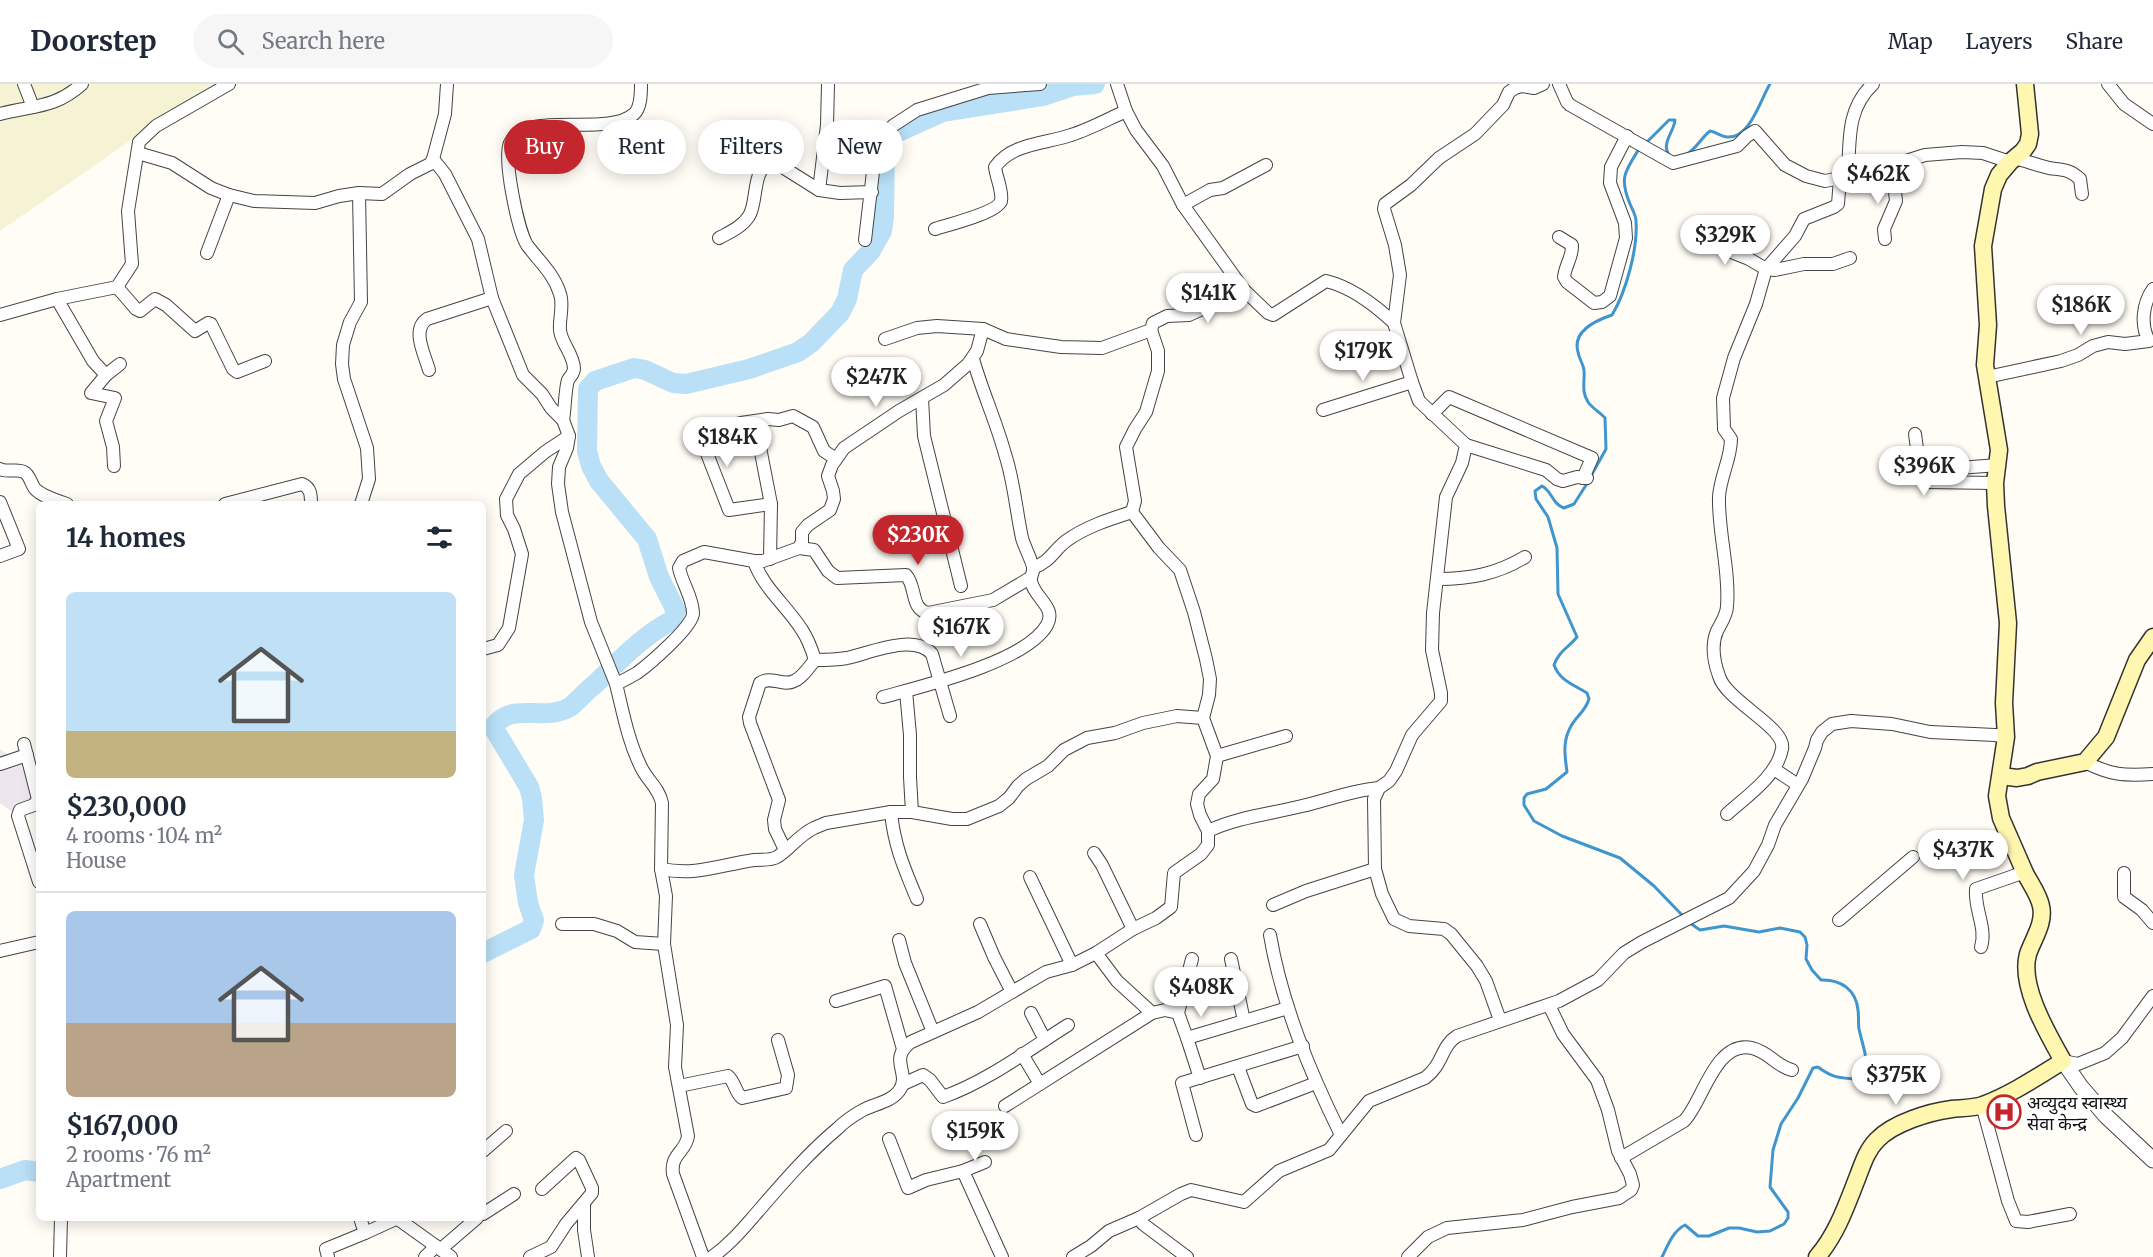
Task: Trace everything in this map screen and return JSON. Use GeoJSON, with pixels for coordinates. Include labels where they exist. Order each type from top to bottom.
{"type":"FeatureCollection","features":[{"type":"Feature","properties":{"kind":"main road"},"geometry":{"type":"LineString","coordinates":[[1817,1257],[1830,1240],[1840,1220],[1867,1154],[1881,1136],[1901,1123],[1950,1110],[1982,1105],[2022,1087],[2063,1061],[2039,1012],[2027,976],[2028,954],[2040,924],[2041,904],[2001,818],[1997,804],[2006,737],[2004,703],[2008,623],[1995,483],[1998,465],[1997,433],[1985,364],[1988,325],[1983,246],[1993,189],[1999,175],[2012,160],[2024,151],[2030,134],[2025,84]]}},
{"type":"Feature","properties":{"kind":"main road"},"geometry":{"type":"LineString","coordinates":[[2001,776],[2017,778],[2085,762],[2106,736],[2137,660],[2153,637]]}},
{"type":"Feature","properties":{"kind":"street"},"geometry":{"type":"LineString","coordinates":[[24,84],[33,107]]}},
{"type":"Feature","properties":{"kind":"street"},"geometry":{"type":"LineString","coordinates":[[0,114],[49,105],[72,93],[82,84]]}},
{"type":"Feature","properties":{"kind":"street"},"geometry":{"type":"LineString","coordinates":[[0,315],[57,299],[117,287],[132,264],[128,211],[139,142],[156,126],[229,84]]}},
{"type":"Feature","properties":{"kind":"street"},"geometry":{"type":"LineString","coordinates":[[138,153],[172,163],[211,188],[254,201],[315,203],[339,196],[382,194],[410,174],[430,164],[433,159],[445,114],[447,84]]}},
{"type":"Feature","properties":{"kind":"street"},"geometry":{"type":"LineString","coordinates":[[641,84],[636,113],[628,118],[590,125],[528,128],[514,137],[509,145],[509,181],[526,243],[550,273],[561,296],[560,331],[574,368],[568,380],[564,420],[569,436],[567,448],[559,466],[558,484],[562,512],[591,622],[616,683],[635,755],[642,770],[660,795],[663,809],[661,869],[666,896],[664,944],[677,1025],[674,1057],[688,1136],[672,1166],[703,1257]]}},
{"type":"Feature","properties":{"kind":"street"},"geometry":{"type":"LineString","coordinates":[[819,189],[827,125],[828,84]]}},
{"type":"Feature","properties":{"kind":"street"},"geometry":{"type":"LineString","coordinates":[[865,240],[876,146],[881,136],[917,110],[988,88],[1040,84]]}},
{"type":"Feature","properties":{"kind":"street"},"geometry":{"type":"LineString","coordinates":[[1117,84],[1136,130],[1163,166],[1183,205],[1244,290],[1268,313],[1273,315],[1285,309],[1323,283],[1329,282],[1346,288],[1394,322]]}},
{"type":"Feature","properties":{"kind":"street"},"geometry":{"type":"LineString","coordinates":[[1432,414],[1449,397],[1592,458],[1585,478],[1577,477],[1563,481],[1546,470],[1466,445],[1460,438],[1432,414],[1419,401],[1394,322],[1400,275],[1395,245],[1385,216],[1385,204],[1411,185],[1439,158],[1475,134],[1503,105],[1509,92],[1521,86],[1534,88],[1543,84]]}},
{"type":"Feature","properties":{"kind":"street"},"geometry":{"type":"LineString","coordinates":[[1559,84],[1570,105],[1668,161],[1678,162],[1737,146],[1755,131],[1778,158],[1806,176],[1825,181],[1871,172],[1925,155],[1983,153],[2069,171],[2080,179],[2082,194]]}},
{"type":"Feature","properties":{"kind":"street"},"geometry":{"type":"LineString","coordinates":[[1727,814],[1774,769],[1783,748],[1778,733],[1734,698],[1724,687],[1719,676],[1714,651],[1714,640],[1728,608],[1719,498],[1731,439],[1724,429],[1723,398],[1734,358],[1756,304],[1766,269],[1795,236],[1804,219],[1838,204],[1856,106],[1863,93],[1873,84]]}},
{"type":"Feature","properties":{"kind":"street"},"geometry":{"type":"LineString","coordinates":[[2108,84],[2124,104],[2151,122]]}},
{"type":"Feature","properties":{"kind":"street"},"geometry":{"type":"LineString","coordinates":[[935,229],[997,207],[1001,200],[995,167],[1003,157],[1015,150],[1071,135],[1125,107]]}},
{"type":"Feature","properties":{"kind":"street"},"geometry":{"type":"LineString","coordinates":[[1559,237],[1572,245],[1564,271],[1567,282],[1594,303],[1602,302],[1610,296],[1626,238],[1625,223],[1611,183],[1611,167],[1630,138]]}},
{"type":"Feature","properties":{"kind":"street"},"geometry":{"type":"LineString","coordinates":[[433,159],[445,174],[474,230],[492,298],[523,375],[542,394],[550,408],[564,420]]}},
{"type":"Feature","properties":{"kind":"street"},"geometry":{"type":"LineString","coordinates":[[719,238],[742,225],[750,215],[758,176],[763,167],[770,163],[776,163],[819,189],[840,193],[872,192]]}},
{"type":"Feature","properties":{"kind":"street"},"geometry":{"type":"LineString","coordinates":[[1183,205],[1210,190],[1223,188],[1266,165]]}},
{"type":"Feature","properties":{"kind":"street"},"geometry":{"type":"LineString","coordinates":[[1885,239],[1884,229],[1896,201],[1892,165]]}},
{"type":"Feature","properties":{"kind":"street"},"geometry":{"type":"LineString","coordinates":[[359,194],[361,302],[350,322],[343,345],[342,364],[367,448],[369,479],[362,501]]}},
{"type":"Feature","properties":{"kind":"street"},"geometry":{"type":"LineString","coordinates":[[207,253],[229,195]]}},
{"type":"Feature","properties":{"kind":"street"},"geometry":{"type":"LineString","coordinates":[[1696,238],[1749,259],[1766,269],[1775,270],[1804,264],[1833,264],[1850,258]]}},
{"type":"Feature","properties":{"kind":"street"},"geometry":{"type":"LineString","coordinates":[[117,287],[135,309],[140,311],[155,299],[166,305],[195,331],[208,323],[211,324],[233,369],[237,372],[266,361]]}},
{"type":"Feature","properties":{"kind":"street"},"geometry":{"type":"LineString","coordinates":[[1987,377],[2061,361],[2100,344],[2151,341],[2144,320],[2145,300],[2153,289]]}},
{"type":"Feature","properties":{"kind":"street"},"geometry":{"type":"LineString","coordinates":[[1132,512],[1135,501],[1126,447],[1146,412],[1158,371],[1158,351],[1151,330],[1153,323],[1167,316],[1189,315],[1244,290]]}},
{"type":"Feature","properties":{"kind":"street"},"geometry":{"type":"LineString","coordinates":[[429,370],[419,335],[422,323],[427,319],[492,298]]}},
{"type":"Feature","properties":{"kind":"street"},"geometry":{"type":"LineString","coordinates":[[57,299],[93,361],[106,375]]}},
{"type":"Feature","properties":{"kind":"street"},"geometry":{"type":"LineString","coordinates":[[885,339],[917,328],[938,326],[983,329],[1006,339],[1077,348],[1102,348],[1151,330]]}},
{"type":"Feature","properties":{"kind":"street"},"geometry":{"type":"LineString","coordinates":[[799,548],[802,542],[802,532],[830,510],[834,491],[828,476],[844,448],[858,437],[944,385],[973,359],[983,329]]}},
{"type":"Feature","properties":{"kind":"street"},"geometry":{"type":"LineString","coordinates":[[883,698],[940,682],[1001,659],[1041,632],[1050,618],[1049,610],[1031,584],[1032,573],[1022,538],[1006,456],[973,359]]}},
{"type":"Feature","properties":{"kind":"street"},"geometry":{"type":"LineString","coordinates":[[114,466],[113,447],[106,421],[115,398],[91,393],[106,375],[120,364]]}},
{"type":"Feature","properties":{"kind":"street"},"geometry":{"type":"LineString","coordinates":[[1323,411],[1412,382]]}},
{"type":"Feature","properties":{"kind":"street"},"geometry":{"type":"LineString","coordinates":[[922,398],[924,436],[961,586]]}},
{"type":"Feature","properties":{"kind":"street"},"geometry":{"type":"LineString","coordinates":[[771,504],[729,510],[699,436],[702,432],[741,423],[768,419],[780,420],[793,416],[813,427],[824,451],[836,459]]}},
{"type":"Feature","properties":{"kind":"street"},"geometry":{"type":"LineString","coordinates":[[754,422],[771,504],[770,559]]}},
{"type":"Feature","properties":{"kind":"street"},"geometry":{"type":"LineString","coordinates":[[1915,434],[1920,471],[1925,482],[1995,483]]}},
{"type":"Feature","properties":{"kind":"street"},"geometry":{"type":"LineString","coordinates":[[486,648],[498,645],[509,628],[522,554],[507,515],[506,499],[519,474],[569,436]]}},
{"type":"Feature","properties":{"kind":"street"},"geometry":{"type":"LineString","coordinates":[[1208,831],[1241,818],[1283,811],[1361,790],[1379,788],[1389,781],[1396,771],[1412,735],[1440,701],[1442,693],[1432,650],[1432,635],[1446,497],[1462,463],[1466,445]]}},
{"type":"Feature","properties":{"kind":"street"},"geometry":{"type":"LineString","coordinates":[[1920,471],[1998,465]]}},
{"type":"Feature","properties":{"kind":"street"},"geometry":{"type":"LineString","coordinates":[[0,469],[26,473],[35,488],[43,495],[59,501]]}},
{"type":"Feature","properties":{"kind":"street"},"geometry":{"type":"LineString","coordinates":[[237,501],[302,484],[310,491],[311,501]]}},
{"type":"Feature","properties":{"kind":"street"},"geometry":{"type":"LineString","coordinates":[[0,502],[19,549],[0,556]]}},
{"type":"Feature","properties":{"kind":"street"},"geometry":{"type":"LineString","coordinates":[[616,683],[639,672],[680,635],[692,620],[694,613],[679,568],[683,561],[704,552],[754,561],[770,559],[799,548],[814,550],[828,571],[837,578],[906,575],[912,583],[917,608],[921,612],[928,613],[993,600],[1045,563],[1066,541],[1104,521],[1132,512]]}},
{"type":"Feature","properties":{"kind":"street"},"geometry":{"type":"LineString","coordinates":[[903,1084],[900,1055],[911,1042],[978,1012],[1046,972],[1096,953],[1133,929],[1156,918],[1171,907],[1174,873],[1207,848],[1208,831],[1197,804],[1199,794],[1213,779],[1217,756],[1203,718],[1210,679],[1194,612],[1176,564],[1159,548],[1132,512]]}},
{"type":"Feature","properties":{"kind":"street"},"geometry":{"type":"LineString","coordinates":[[1438,579],[1474,578],[1498,571],[1525,557]]}},
{"type":"Feature","properties":{"kind":"street"},"geometry":{"type":"LineString","coordinates":[[754,561],[762,580],[802,630],[815,660]]}},
{"type":"Feature","properties":{"kind":"street"},"geometry":{"type":"LineString","coordinates":[[785,850],[775,829],[774,820],[779,800],[749,717],[760,683],[765,680],[791,683],[815,660],[836,660],[864,652],[910,644],[919,645],[932,654],[950,716]]}},
{"type":"Feature","properties":{"kind":"street"},"geometry":{"type":"LineString","coordinates":[[906,691],[910,735],[912,812]]}},
{"type":"Feature","properties":{"kind":"street"},"geometry":{"type":"LineString","coordinates":[[661,869],[695,872],[756,860],[769,860],[814,828],[891,812],[912,812],[952,819],[967,819],[999,806],[1026,779],[1048,766],[1064,750],[1087,738],[1177,716],[1203,718]]}},
{"type":"Feature","properties":{"kind":"street"},"geometry":{"type":"LineString","coordinates":[[1073,1257],[1109,1231],[1139,1218],[1172,1198],[1191,1191],[1244,1202],[1280,1172],[1329,1150],[1369,1101],[1432,1073],[1438,1066],[1450,1040],[1500,1020],[1549,1005],[1598,980],[1624,953],[1642,942],[1730,898],[1754,871],[1768,845],[1775,825],[1798,785],[1817,740],[1822,732],[1833,724],[1842,721],[1892,724],[1929,732],[2006,737]]}},
{"type":"Feature","properties":{"kind":"street"},"geometry":{"type":"LineString","coordinates":[[1217,756],[1286,736]]}},
{"type":"Feature","properties":{"kind":"street"},"geometry":{"type":"LineString","coordinates":[[0,764],[26,750],[36,791]]}},
{"type":"Feature","properties":{"kind":"street"},"geometry":{"type":"LineString","coordinates":[[2085,762],[2104,772],[2114,774],[2153,774]]}},
{"type":"Feature","properties":{"kind":"street"},"geometry":{"type":"LineString","coordinates":[[1774,769],[1798,785]]}},
{"type":"Feature","properties":{"kind":"street"},"geometry":{"type":"LineString","coordinates":[[1379,788],[1374,799],[1376,869],[1382,894],[1394,919],[1409,926],[1444,929],[1451,934],[1486,981],[1500,1020]]}},
{"type":"Feature","properties":{"kind":"street"},"geometry":{"type":"LineString","coordinates":[[36,802],[20,810],[18,816],[36,873]]}},
{"type":"Feature","properties":{"kind":"street"},"geometry":{"type":"LineString","coordinates":[[891,812],[893,836],[899,857],[917,899]]}},
{"type":"Feature","properties":{"kind":"street"},"geometry":{"type":"LineString","coordinates":[[1094,853],[1133,929]]}},
{"type":"Feature","properties":{"kind":"street"},"geometry":{"type":"LineString","coordinates":[[1839,920],[1913,857]]}},
{"type":"Feature","properties":{"kind":"street"},"geometry":{"type":"LineString","coordinates":[[1273,905],[1306,891],[1376,869]]}},
{"type":"Feature","properties":{"kind":"street"},"geometry":{"type":"LineString","coordinates":[[1981,947],[1983,931],[1976,909],[1976,889],[2025,872]]}},
{"type":"Feature","properties":{"kind":"street"},"geometry":{"type":"LineString","coordinates":[[2124,873],[2124,897],[2142,910],[2153,924]]}},
{"type":"Feature","properties":{"kind":"street"},"geometry":{"type":"LineString","coordinates":[[1030,877],[1072,964]]}},
{"type":"Feature","properties":{"kind":"street"},"geometry":{"type":"LineString","coordinates":[[562,924],[594,924],[617,931],[635,942],[664,944]]}},
{"type":"Feature","properties":{"kind":"street"},"geometry":{"type":"LineString","coordinates":[[980,924],[1012,992]]}},
{"type":"Feature","properties":{"kind":"street"},"geometry":{"type":"LineString","coordinates":[[1270,935],[1288,1008],[1316,1083],[1341,1135]]}},
{"type":"Feature","properties":{"kind":"street"},"geometry":{"type":"LineString","coordinates":[[899,940],[905,963],[933,1032]]}},
{"type":"Feature","properties":{"kind":"street"},"geometry":{"type":"LineString","coordinates":[[0,951],[36,943]]}},
{"type":"Feature","properties":{"kind":"street"},"geometry":{"type":"LineString","coordinates":[[1096,953],[1117,981],[1152,1013]]}},
{"type":"Feature","properties":{"kind":"street"},"geometry":{"type":"LineString","coordinates":[[1192,959],[1178,1013],[1200,1078]]}},
{"type":"Feature","properties":{"kind":"street"},"geometry":{"type":"LineString","coordinates":[[1231,960],[1244,1021]]}},
{"type":"Feature","properties":{"kind":"street"},"geometry":{"type":"LineString","coordinates":[[836,1001],[885,986],[903,1049]]}},
{"type":"Feature","properties":{"kind":"street"},"geometry":{"type":"LineString","coordinates":[[2063,1061],[2078,1064],[2105,1053],[2122,1038],[2153,996]]}},
{"type":"Feature","properties":{"kind":"street"},"geometry":{"type":"LineString","coordinates":[[1408,1257],[1428,1237],[1447,1228],[1523,1220],[1619,1198],[1629,1193],[1633,1185],[1630,1174],[1613,1136],[1608,1110],[1597,1080],[1563,1034],[1549,1005]]}},
{"type":"Feature","properties":{"kind":"street"},"geometry":{"type":"LineString","coordinates":[[1186,1038],[1288,1008]]}},
{"type":"Feature","properties":{"kind":"street"},"geometry":{"type":"LineString","coordinates":[[1005,1106],[1152,1013],[1165,1010],[1178,1013]]}},
{"type":"Feature","properties":{"kind":"street"},"geometry":{"type":"LineString","coordinates":[[1031,1013],[1045,1040]]}},
{"type":"Feature","properties":{"kind":"street"},"geometry":{"type":"LineString","coordinates":[[712,1257],[737,1236],[799,1167],[838,1128],[862,1110],[896,1095],[903,1084],[923,1076],[930,1080],[943,1097],[980,1081],[1068,1024]]}},
{"type":"Feature","properties":{"kind":"street"},"geometry":{"type":"LineString","coordinates":[[679,1086],[728,1076],[733,1080],[742,1098],[786,1088],[788,1075],[778,1040]]}},
{"type":"Feature","properties":{"kind":"street"},"geometry":{"type":"LineString","coordinates":[[1196,1135],[1182,1083],[1303,1046]]}},
{"type":"Feature","properties":{"kind":"street"},"geometry":{"type":"LineString","coordinates":[[1621,1158],[1684,1121],[1716,1067],[1739,1048],[1750,1048],[1766,1053],[1778,1065],[1792,1071]]}},
{"type":"Feature","properties":{"kind":"street"},"geometry":{"type":"LineString","coordinates":[[1022,1054],[1040,1084]]}},
{"type":"Feature","properties":{"kind":"street"},"geometry":{"type":"LineString","coordinates":[[2063,1061],[2081,1087],[2106,1116],[2153,1160]]}},
{"type":"Feature","properties":{"kind":"street"},"geometry":{"type":"LineString","coordinates":[[1238,1067],[1252,1104],[1256,1106],[1316,1083]]}},
{"type":"Feature","properties":{"kind":"street"},"geometry":{"type":"LineString","coordinates":[[1982,1105],[2008,1201],[2016,1221],[2028,1222],[2070,1214]]}},
{"type":"Feature","properties":{"kind":"street"},"geometry":{"type":"LineString","coordinates":[[486,1148],[506,1131]]}},
{"type":"Feature","properties":{"kind":"street"},"geometry":{"type":"LineString","coordinates":[[889,1139],[908,1188],[926,1180],[963,1171],[985,1162]]}},
{"type":"Feature","properties":{"kind":"street"},"geometry":{"type":"LineString","coordinates":[[530,1257],[551,1247],[566,1224],[592,1193],[592,1188],[576,1158],[542,1189]]}},
{"type":"Feature","properties":{"kind":"street"},"geometry":{"type":"LineString","coordinates":[[963,1171],[1002,1257]]}},
{"type":"Feature","properties":{"kind":"street"},"geometry":{"type":"LineString","coordinates":[[486,1212],[514,1194]]}},
{"type":"Feature","properties":{"kind":"street"},"geometry":{"type":"LineString","coordinates":[[584,1204],[584,1230],[588,1257]]}},
{"type":"Feature","properties":{"kind":"street"},"geometry":{"type":"LineString","coordinates":[[1139,1218],[1151,1231],[1187,1257]]}},
{"type":"Feature","properties":{"kind":"street"},"geometry":{"type":"LineString","coordinates":[[60,1257],[61,1221]]}},
{"type":"Feature","properties":{"kind":"street"},"geometry":{"type":"LineString","coordinates":[[361,1221],[365,1233]]}},
{"type":"Feature","properties":{"kind":"street"},"geometry":{"type":"LineString","coordinates":[[328,1257],[326,1249],[391,1221]]}},
{"type":"Feature","properties":{"kind":"street"},"geometry":{"type":"LineString","coordinates":[[402,1221],[443,1251]]}},
{"type":"Feature","properties":{"kind":"street"},"geometry":{"type":"LineString","coordinates":[[425,1257],[443,1251],[474,1221]]}},
{"type":"Feature","properties":{"kind":"shaded area"},"geometry":{"type":"Polygon","coordinates":[[[0,84],[212,84],[0,231],[0,84]]]}},
{"type":"Feature","properties":{"kind":"shaded area"},"geometry":{"type":"Polygon","coordinates":[[[0,749],[36,775],[36,796],[18,813],[0,803],[0,749]]]}},
{"type":"Feature","properties":{"kind":"waterway"},"geometry":{"type":"LineString","coordinates":[[486,952],[531,929],[534,920],[528,903],[524,875],[534,820],[532,798],[529,787],[493,727],[501,719],[510,715],[549,713],[570,707],[641,641],[673,620],[676,611],[659,577],[647,539],[599,481],[591,466],[587,451],[588,389],[595,381],[634,368],[645,370],[673,383],[686,384],[749,369],[798,352],[811,343],[840,313],[847,299],[853,270],[870,252],[882,231],[885,147],[890,137],[943,112],[1043,96],[1073,86],[1095,84]]}},
{"type":"Feature","properties":{"kind":"waterway"},"geometry":{"type":"LineString","coordinates":[[1687,154],[1710,131],[1727,137],[1742,132],[1753,117],[1770,84]]}},
{"type":"Feature","properties":{"kind":"waterway"},"geometry":{"type":"LineString","coordinates":[[1646,143],[1669,120],[1675,120],[1666,146],[1669,155]]}},
{"type":"Feature","properties":{"kind":"waterway"},"geometry":{"type":"LineString","coordinates":[[1591,476],[1606,449],[1605,418],[1586,398],[1584,370],[1577,345],[1582,332],[1587,327],[1612,315],[1626,282],[1633,257],[1636,221],[1624,181],[1627,169],[1639,149]]}},
{"type":"Feature","properties":{"kind":"waterway"},"geometry":{"type":"LineString","coordinates":[[1588,482],[1574,504],[1564,508],[1557,504],[1542,486],[1535,491],[1536,499],[1548,517],[1557,548],[1558,594],[1577,637],[1561,653],[1554,665],[1563,679],[1587,693],[1589,699],[1566,738],[1567,772],[1546,789],[1527,794],[1524,798],[1524,805],[1534,821],[1562,836],[1620,858],[1654,886],[1683,916]]}},
{"type":"Feature","properties":{"kind":"waterway"},"geometry":{"type":"LineString","coordinates":[[1662,1257],[1674,1235],[1685,1225],[1698,1236],[1709,1236],[1729,1228],[1757,1232],[1770,1231],[1784,1224],[1788,1218],[1788,1212],[1770,1187],[1773,1150],[1781,1124],[1798,1098],[1813,1068],[1818,1067],[1829,1074],[1844,1078],[1862,1080],[1866,1076],[1866,1058],[1859,1029],[1857,1003],[1851,991],[1846,987],[1835,981],[1821,980],[1812,970],[1806,959],[1805,937],[1800,932],[1780,928],[1759,932],[1724,926],[1700,930],[1690,923]]}},
{"type":"Feature","properties":{"kind":"waterway"},"geometry":{"type":"LineString","coordinates":[[0,1179],[25,1170],[36,1172]]}},
{"type":"Feature","properties":{"kind":"place","name":"अव्युदय स्वास्थ्य सेवा केन्द्र"},"geometry":{"type":"Point","coordinates":[2004,1112]}}]}
